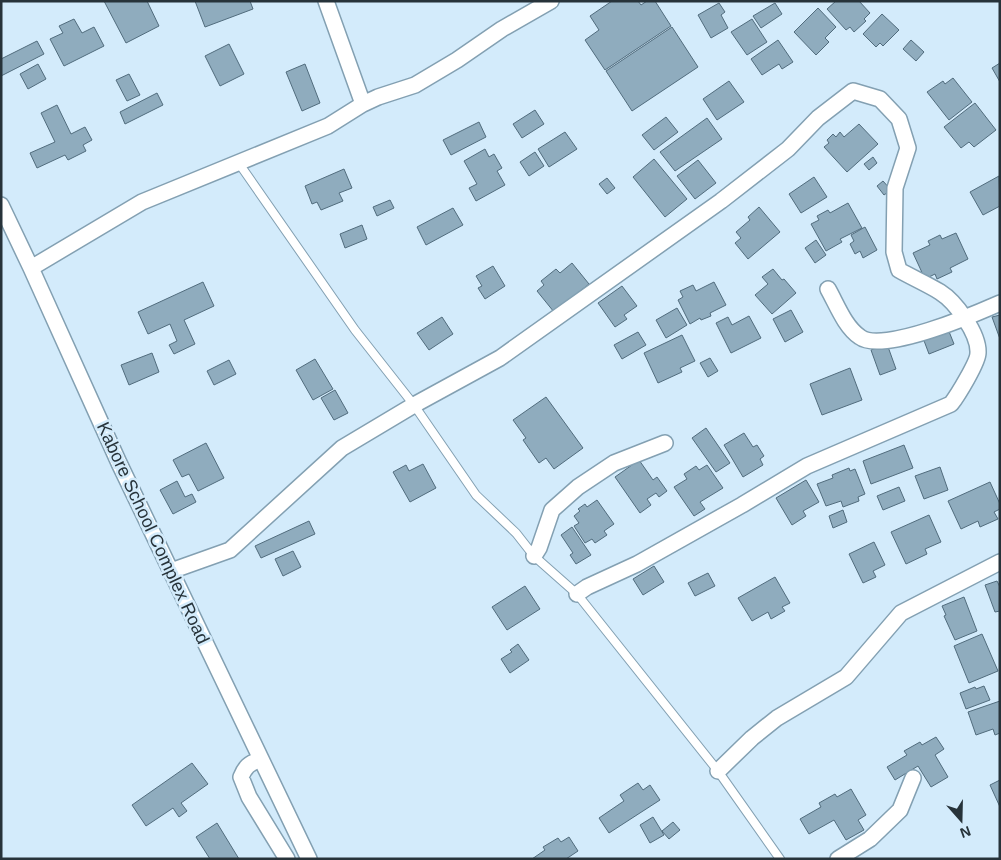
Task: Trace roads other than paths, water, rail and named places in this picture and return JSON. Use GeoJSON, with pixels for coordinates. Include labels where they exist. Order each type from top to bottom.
{"type":"FeatureCollection","features":[{"type":"Feature","properties":{"kind":"street"},"geometry":{"type":"LineString","coordinates":[[326,1],[363,104]]}},
{"type":"Feature","properties":{"kind":"street"},"geometry":{"type":"LineString","coordinates":[[31,268],[142,202],[328,126],[363,104],[415,85],[457,60],[502,29],[551,1]]}},
{"type":"Feature","properties":{"kind":"street"},"geometry":{"type":"LineString","coordinates":[[170,571],[230,550],[342,448],[414,405],[500,358],[721,201],[788,149],[818,118],[853,91],[880,99],[899,119],[908,148],[895,188],[894,252],[899,270],[942,293],[966,318],[974,335],[978,353],[960,392],[952,404],[807,466],[637,564],[587,587],[577,594]]}},
{"type":"Feature","properties":{"kind":"street","name":"Kabore School Complex Road"},"geometry":{"type":"LineString","coordinates":[[1,204],[119,463],[309,859]]}},
{"type":"Feature","properties":{"kind":"street"},"geometry":{"type":"LineString","coordinates":[[828,289],[849,326],[861,338],[878,342],[899,339],[966,318],[1000,302]]}},
{"type":"Feature","properties":{"kind":"street"},"geometry":{"type":"LineString","coordinates":[[534,556],[539,548],[552,510],[578,487],[614,463],[665,443]]}},
{"type":"Feature","properties":{"kind":"street"},"geometry":{"type":"LineString","coordinates":[[718,771],[752,738],[777,718],[846,677],[901,613],[1000,562]]}},
{"type":"Feature","properties":{"kind":"street"},"geometry":{"type":"LineString","coordinates":[[260,760],[251,762],[244,768],[241,777],[249,797],[287,859]]}},
{"type":"Feature","properties":{"kind":"street"},"geometry":{"type":"LineString","coordinates":[[838,859],[870,839],[900,810],[913,778]]}},
{"type":"Feature","properties":{"kind":"lane"},"geometry":{"type":"LineString","coordinates":[[238,162],[355,330],[414,405],[476,495],[516,533],[534,556],[577,594],[718,771],[780,859]]}}]}
